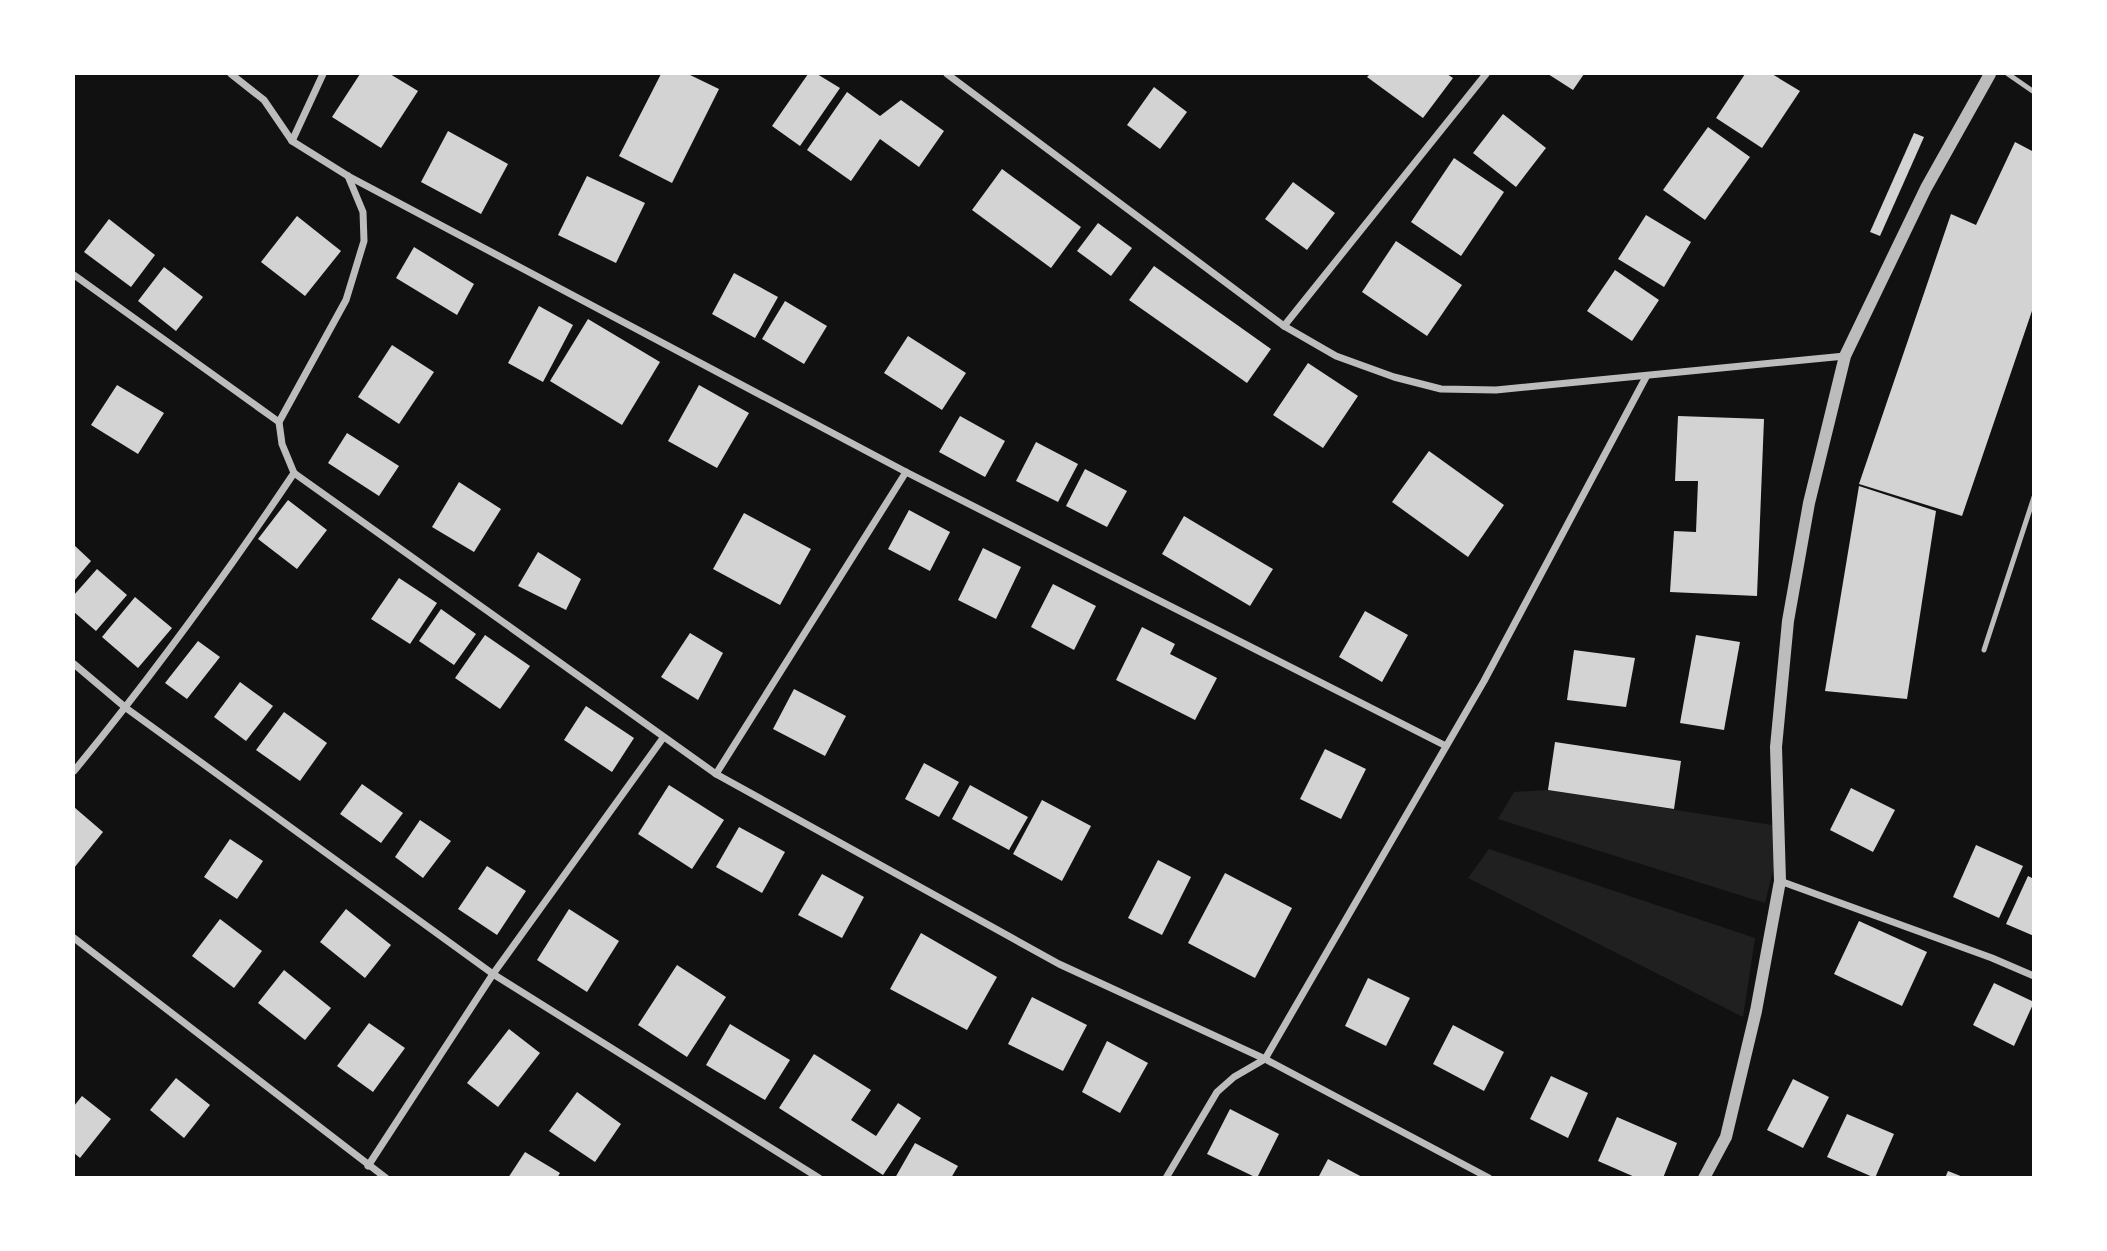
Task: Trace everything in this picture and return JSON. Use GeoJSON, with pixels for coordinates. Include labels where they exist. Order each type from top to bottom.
{"type":"FeatureCollection","features":[{"type":"Feature","properties":{"kind":"street"},"geometry":{"type":"LineString","coordinates":[[231,74],[264,100],[292,141],[348,176],[906,472],[1446,746]]}},
{"type":"Feature","properties":{"kind":"street"},"geometry":{"type":"LineString","coordinates":[[292,141],[323,74]]}},
{"type":"Feature","properties":{"kind":"street"},"geometry":{"type":"LineString","coordinates":[[947,74],[1284,326],[1336,356],[1394,377],[1441,388],[1496,390],[1845,356]]}},
{"type":"Feature","properties":{"kind":"street"},"geometry":{"type":"LineString","coordinates":[[1284,326],[1486,74]]}},
{"type":"Feature","properties":{"kind":"street"},"geometry":{"type":"LineString","coordinates":[[1704,1178],[1726,1137],[1756,1011],[1780,880],[1776,747],[1788,621],[1810,503],[1845,356],[1926,188],[1990,74]]}},
{"type":"Feature","properties":{"kind":"street"},"geometry":{"type":"LineString","coordinates":[[348,176],[363,212],[364,241],[346,300],[279,422],[282,444],[294,473],[716,774],[1059,964],[1265,1059],[1489,1178]]}},
{"type":"Feature","properties":{"kind":"street"},"geometry":{"type":"LineString","coordinates":[[74,275],[279,422]]}},
{"type":"Feature","properties":{"kind":"street"},"geometry":{"type":"LineString","coordinates":[[1166,1178],[1217,1092],[1234,1077],[1265,1059],[1484,681],[1646,377]]}},
{"type":"Feature","properties":{"kind":"street"},"geometry":{"type":"LineString","coordinates":[[716,774],[906,472]]}},
{"type":"Feature","properties":{"kind":"street"},"geometry":{"type":"LineString","coordinates":[[74,771],[126,708],[294,473]]}},
{"type":"Feature","properties":{"kind":"street"},"geometry":{"type":"LineString","coordinates":[[74,664],[126,708],[493,974],[819,1178]]}},
{"type":"Feature","properties":{"kind":"street"},"geometry":{"type":"LineString","coordinates":[[368,1166],[493,974],[663,738]]}},
{"type":"Feature","properties":{"kind":"street"},"geometry":{"type":"LineString","coordinates":[[1780,880],[1992,957],[2034,976]]}},
{"type":"Feature","properties":{"kind":"street"},"geometry":{"type":"LineString","coordinates":[[74,938],[386,1178]]}},
{"type":"Feature","properties":{"kind":"lane"},"geometry":{"type":"LineString","coordinates":[[2008,74],[2034,92]]}},
{"type":"Feature","properties":{"kind":"lane"},"geometry":{"type":"LineString","coordinates":[[1984,649],[2034,497]]}},
{"type":"Feature","properties":{"kind":"shaded area"},"geometry":{"type":"Polygon","coordinates":[[[1548,790],[1784,827],[1765,903],[1498,819],[1514,792],[1548,790]]]}},
{"type":"Feature","properties":{"kind":"shaded area"},"geometry":{"type":"Polygon","coordinates":[[[1489,849],[1755,938],[1743,1017],[1468,878],[1489,849]]]}},
{"type":"Feature","properties":{"kind":"building"},"geometry":{"type":"Polygon","coordinates":[[[360,74],[390,74],[418,91],[381,148],[332,117],[360,74]]]}},
{"type":"Feature","properties":{"kind":"building"},"geometry":{"type":"Polygon","coordinates":[[[661,74],[688,74],[719,89],[672,183],[619,156],[661,74]]]}},
{"type":"Feature","properties":{"kind":"building"},"geometry":{"type":"Polygon","coordinates":[[[808,74],[817,74],[840,88],[800,146],[772,126],[808,74]]]}},
{"type":"Feature","properties":{"kind":"building"},"geometry":{"type":"Polygon","coordinates":[[[1370,74],[1447,74],[1453,78],[1423,118],[1367,77],[1370,74]]]}},
{"type":"Feature","properties":{"kind":"building"},"geometry":{"type":"Polygon","coordinates":[[[1548,74],[1584,74],[1573,90],[1548,74]]]}},
{"type":"Feature","properties":{"kind":"building"},"geometry":{"type":"Polygon","coordinates":[[[1745,74],[1772,74],[1800,91],[1762,148],[1716,118],[1745,74]]]}},
{"type":"Feature","properties":{"kind":"building"},"geometry":{"type":"Polygon","coordinates":[[[1154,87],[1187,112],[1160,149],[1127,125],[1154,87]]]}},
{"type":"Feature","properties":{"kind":"building"},"geometry":{"type":"Polygon","coordinates":[[[847,92],[880,116],[901,100],[944,131],[919,167],[880,139],[851,181],[807,150],[847,92]]]}},
{"type":"Feature","properties":{"kind":"building"},"geometry":{"type":"Polygon","coordinates":[[[1503,114],[1546,148],[1516,187],[1473,153],[1503,114]]]}},
{"type":"Feature","properties":{"kind":"building"},"geometry":{"type":"Polygon","coordinates":[[[1708,127],[1750,157],[1705,220],[1663,190],[1708,127]]]}},
{"type":"Feature","properties":{"kind":"building"},"geometry":{"type":"Polygon","coordinates":[[[448,131],[508,164],[481,214],[421,182],[448,131]]]}},
{"type":"Feature","properties":{"kind":"building"},"geometry":{"type":"Polygon","coordinates":[[[1914,133],[1924,137],[1880,236],[1870,232],[1914,133]]]}},
{"type":"Feature","properties":{"kind":"building"},"geometry":{"type":"Polygon","coordinates":[[[2015,142],[2034,152],[2034,305],[1962,516],[1859,484],[1951,214],[1976,225],[2015,142]]]}},
{"type":"Feature","properties":{"kind":"building"},"geometry":{"type":"Polygon","coordinates":[[[1454,158],[1504,192],[1461,256],[1411,222],[1454,158]]]}},
{"type":"Feature","properties":{"kind":"building"},"geometry":{"type":"Polygon","coordinates":[[[1002,169],[1081,227],[1051,268],[972,210],[1002,169]]]}},
{"type":"Feature","properties":{"kind":"building"},"geometry":{"type":"Polygon","coordinates":[[[587,176],[645,203],[616,263],[558,235],[587,176]]]}},
{"type":"Feature","properties":{"kind":"building"},"geometry":{"type":"Polygon","coordinates":[[[1293,182],[1335,213],[1307,250],[1265,219],[1293,182]]]}},
{"type":"Feature","properties":{"kind":"building"},"geometry":{"type":"Polygon","coordinates":[[[1646,215],[1691,242],[1664,287],[1618,259],[1646,215]]]}},
{"type":"Feature","properties":{"kind":"building"},"geometry":{"type":"Polygon","coordinates":[[[297,216],[341,251],[305,296],[261,262],[297,216]]]}},
{"type":"Feature","properties":{"kind":"building"},"geometry":{"type":"Polygon","coordinates":[[[109,219],[155,255],[131,287],[84,252],[109,219]]]}},
{"type":"Feature","properties":{"kind":"building"},"geometry":{"type":"Polygon","coordinates":[[[1098,223],[1132,248],[1111,276],[1077,251],[1098,223]]]}},
{"type":"Feature","properties":{"kind":"building"},"geometry":{"type":"Polygon","coordinates":[[[1396,241],[1462,285],[1427,336],[1362,292],[1396,241]]]}},
{"type":"Feature","properties":{"kind":"building"},"geometry":{"type":"Polygon","coordinates":[[[414,247],[474,284],[457,315],[396,278],[414,247]]]}},
{"type":"Feature","properties":{"kind":"building"},"geometry":{"type":"Polygon","coordinates":[[[1154,266],[1271,349],[1247,383],[1129,300],[1154,266]]]}},
{"type":"Feature","properties":{"kind":"building"},"geometry":{"type":"Polygon","coordinates":[[[164,267],[203,297],[176,331],[138,301],[164,267]]]}},
{"type":"Feature","properties":{"kind":"building"},"geometry":{"type":"Polygon","coordinates":[[[1615,270],[1659,300],[1632,341],[1587,311],[1615,270]]]}},
{"type":"Feature","properties":{"kind":"building"},"geometry":{"type":"Polygon","coordinates":[[[734,273],[778,297],[755,338],[712,314],[734,273]]]}},
{"type":"Feature","properties":{"kind":"building"},"geometry":{"type":"Polygon","coordinates":[[[785,301],[827,326],[804,364],[762,339],[785,301]]]}},
{"type":"Feature","properties":{"kind":"building"},"geometry":{"type":"Polygon","coordinates":[[[539,306],[573,325],[543,382],[508,363],[539,306]]]}},
{"type":"Feature","properties":{"kind":"building"},"geometry":{"type":"Polygon","coordinates":[[[588,319],[660,362],[622,425],[550,381],[588,319]]]}},
{"type":"Feature","properties":{"kind":"building"},"geometry":{"type":"Polygon","coordinates":[[[908,336],[966,373],[942,410],[884,373],[908,336]]]}},
{"type":"Feature","properties":{"kind":"building"},"geometry":{"type":"Polygon","coordinates":[[[392,345],[434,372],[399,424],[358,397],[392,345]]]}},
{"type":"Feature","properties":{"kind":"building"},"geometry":{"type":"Polygon","coordinates":[[[1308,363],[1358,396],[1323,448],[1273,415],[1308,363]]]}},
{"type":"Feature","properties":{"kind":"building"},"geometry":{"type":"Polygon","coordinates":[[[117,385],[164,413],[138,454],[91,425],[117,385]]]}},
{"type":"Feature","properties":{"kind":"building"},"geometry":{"type":"Polygon","coordinates":[[[699,385],[749,413],[717,468],[668,441],[699,385]]]}},
{"type":"Feature","properties":{"kind":"building"},"geometry":{"type":"Polygon","coordinates":[[[960,416],[1005,441],[985,477],[939,452],[960,416]]]}},
{"type":"Feature","properties":{"kind":"building"},"geometry":{"type":"Polygon","coordinates":[[[1678,416],[1764,419],[1757,596],[1670,592],[1674,531],[1696,532],[1698,481],[1675,481],[1678,416]]]}},
{"type":"Feature","properties":{"kind":"building"},"geometry":{"type":"Polygon","coordinates":[[[347,433],[399,466],[379,496],[328,463],[347,433]]]}},
{"type":"Feature","properties":{"kind":"building"},"geometry":{"type":"Polygon","coordinates":[[[1036,442],[1078,464],[1058,502],[1016,481],[1036,442]]]}},
{"type":"Feature","properties":{"kind":"building"},"geometry":{"type":"Polygon","coordinates":[[[1429,451],[1504,505],[1468,557],[1392,502],[1429,451]]]}},
{"type":"Feature","properties":{"kind":"building"},"geometry":{"type":"Polygon","coordinates":[[[1085,469],[1127,491],[1107,527],[1066,506],[1085,469]]]}},
{"type":"Feature","properties":{"kind":"building"},"geometry":{"type":"Polygon","coordinates":[[[459,482],[501,509],[474,552],[432,527],[459,482]]]}},
{"type":"Feature","properties":{"kind":"building"},"geometry":{"type":"Polygon","coordinates":[[[1859,486],[1936,511],[1907,699],[1825,691],[1859,486]]]}},
{"type":"Feature","properties":{"kind":"building"},"geometry":{"type":"Polygon","coordinates":[[[288,500],[327,530],[297,569],[258,539],[288,500]]]}},
{"type":"Feature","properties":{"kind":"building"},"geometry":{"type":"Polygon","coordinates":[[[909,510],[950,532],[930,571],[888,549],[909,510]]]}},
{"type":"Feature","properties":{"kind":"building"},"geometry":{"type":"Polygon","coordinates":[[[744,513],[811,549],[780,605],[713,569],[744,513]]]}},
{"type":"Feature","properties":{"kind":"building"},"geometry":{"type":"Polygon","coordinates":[[[1184,516],[1273,569],[1250,606],[1162,554],[1184,516]]]}},
{"type":"Feature","properties":{"kind":"building"},"geometry":{"type":"Polygon","coordinates":[[[74,545],[91,561],[74,581],[74,545]]]}},
{"type":"Feature","properties":{"kind":"building"},"geometry":{"type":"Polygon","coordinates":[[[983,548],[1021,567],[996,619],[958,600],[983,548]]]}},
{"type":"Feature","properties":{"kind":"building"},"geometry":{"type":"Polygon","coordinates":[[[538,552],[581,579],[566,610],[518,586],[538,552]]]}},
{"type":"Feature","properties":{"kind":"building"},"geometry":{"type":"Polygon","coordinates":[[[97,569],[127,595],[96,631],[74,612],[74,595],[97,569]]]}},
{"type":"Feature","properties":{"kind":"building"},"geometry":{"type":"Polygon","coordinates":[[[399,578],[437,603],[410,644],[371,619],[399,578]]]}},
{"type":"Feature","properties":{"kind":"building"},"geometry":{"type":"Polygon","coordinates":[[[1053,584],[1096,606],[1074,650],[1031,627],[1053,584]]]}},
{"type":"Feature","properties":{"kind":"building"},"geometry":{"type":"Polygon","coordinates":[[[135,597],[172,628],[138,668],[102,637],[135,597]]]}},
{"type":"Feature","properties":{"kind":"building"},"geometry":{"type":"Polygon","coordinates":[[[441,609],[476,634],[454,665],[419,641],[441,609]]]}},
{"type":"Feature","properties":{"kind":"building"},"geometry":{"type":"Polygon","coordinates":[[[1365,611],[1408,635],[1382,682],[1339,657],[1365,611]]]}},
{"type":"Feature","properties":{"kind":"building"},"geometry":{"type":"Polygon","coordinates":[[[1142,627],[1175,644],[1170,654],[1217,678],[1195,720],[1116,680],[1142,627]]]}},
{"type":"Feature","properties":{"kind":"building"},"geometry":{"type":"Polygon","coordinates":[[[690,633],[723,653],[698,700],[661,677],[690,633]]]}},
{"type":"Feature","properties":{"kind":"building"},"geometry":{"type":"Polygon","coordinates":[[[485,635],[530,666],[500,709],[455,678],[485,635]]]}},
{"type":"Feature","properties":{"kind":"building"},"geometry":{"type":"Polygon","coordinates":[[[1696,635],[1740,642],[1724,730],[1680,723],[1696,635]]]}},
{"type":"Feature","properties":{"kind":"building"},"geometry":{"type":"Polygon","coordinates":[[[198,641],[220,657],[187,699],[165,683],[198,641]]]}},
{"type":"Feature","properties":{"kind":"building"},"geometry":{"type":"Polygon","coordinates":[[[1574,650],[1635,658],[1626,707],[1567,700],[1574,650]]]}},
{"type":"Feature","properties":{"kind":"building"},"geometry":{"type":"Polygon","coordinates":[[[240,682],[273,706],[246,741],[214,717],[240,682]]]}},
{"type":"Feature","properties":{"kind":"building"},"geometry":{"type":"Polygon","coordinates":[[[794,689],[846,716],[825,756],[773,729],[794,689]]]}},
{"type":"Feature","properties":{"kind":"building"},"geometry":{"type":"Polygon","coordinates":[[[586,706],[634,738],[612,772],[564,740],[586,706]]]}},
{"type":"Feature","properties":{"kind":"building"},"geometry":{"type":"Polygon","coordinates":[[[284,712],[327,743],[300,781],[256,750],[284,712]]]}},
{"type":"Feature","properties":{"kind":"building"},"geometry":{"type":"Polygon","coordinates":[[[1555,742],[1681,761],[1674,809],[1548,790],[1555,742]]]}},
{"type":"Feature","properties":{"kind":"building"},"geometry":{"type":"Polygon","coordinates":[[[1325,749],[1366,769],[1341,819],[1300,799],[1325,749]]]}},
{"type":"Feature","properties":{"kind":"building"},"geometry":{"type":"Polygon","coordinates":[[[924,763],[959,782],[939,817],[905,799],[924,763]]]}},
{"type":"Feature","properties":{"kind":"building"},"geometry":{"type":"Polygon","coordinates":[[[362,784],[403,813],[381,843],[340,814],[362,784]]]}},
{"type":"Feature","properties":{"kind":"building"},"geometry":{"type":"Polygon","coordinates":[[[669,785],[724,820],[692,869],[638,834],[669,785]]]}},
{"type":"Feature","properties":{"kind":"building"},"geometry":{"type":"Polygon","coordinates":[[[970,785],[1028,817],[1009,850],[952,819],[970,785]]]}},
{"type":"Feature","properties":{"kind":"building"},"geometry":{"type":"Polygon","coordinates":[[[1851,788],[1895,810],[1873,852],[1830,830],[1851,788]]]}},
{"type":"Feature","properties":{"kind":"building"},"geometry":{"type":"Polygon","coordinates":[[[1042,800],[1091,826],[1062,881],[1013,854],[1042,800]]]}},
{"type":"Feature","properties":{"kind":"building"},"geometry":{"type":"Polygon","coordinates":[[[74,807],[103,832],[74,868],[74,807]]]}},
{"type":"Feature","properties":{"kind":"building"},"geometry":{"type":"Polygon","coordinates":[[[420,820],[451,841],[423,878],[395,857],[420,820]]]}},
{"type":"Feature","properties":{"kind":"building"},"geometry":{"type":"Polygon","coordinates":[[[739,827],[785,852],[762,893],[716,867],[739,827]]]}},
{"type":"Feature","properties":{"kind":"building"},"geometry":{"type":"Polygon","coordinates":[[[230,839],[263,861],[237,899],[204,877],[230,839]]]}},
{"type":"Feature","properties":{"kind":"building"},"geometry":{"type":"Polygon","coordinates":[[[1976,845],[2023,866],[1999,918],[1953,897],[1976,845]]]}},
{"type":"Feature","properties":{"kind":"building"},"geometry":{"type":"Polygon","coordinates":[[[1158,860],[1191,877],[1162,935],[1128,918],[1158,860]]]}},
{"type":"Feature","properties":{"kind":"building"},"geometry":{"type":"Polygon","coordinates":[[[487,866],[526,891],[497,935],[458,909],[487,866]]]}},
{"type":"Feature","properties":{"kind":"building"},"geometry":{"type":"Polygon","coordinates":[[[1225,873],[1292,908],[1255,978],[1188,943],[1225,873]]]}},
{"type":"Feature","properties":{"kind":"building"},"geometry":{"type":"Polygon","coordinates":[[[822,874],[864,897],[842,938],[798,915],[822,874]]]}},
{"type":"Feature","properties":{"kind":"building"},"geometry":{"type":"Polygon","coordinates":[[[2028,876],[2034,879],[2034,936],[2006,924],[2028,876]]]}},
{"type":"Feature","properties":{"kind":"building"},"geometry":{"type":"Polygon","coordinates":[[[346,909],[391,945],[365,978],[320,942],[346,909]]]}},
{"type":"Feature","properties":{"kind":"building"},"geometry":{"type":"Polygon","coordinates":[[[569,909],[619,941],[587,992],[537,960],[569,909]]]}},
{"type":"Feature","properties":{"kind":"building"},"geometry":{"type":"Polygon","coordinates":[[[220,919],[262,951],[234,988],[192,956],[220,919]]]}},
{"type":"Feature","properties":{"kind":"building"},"geometry":{"type":"Polygon","coordinates":[[[1859,921],[1927,952],[1902,1006],[1834,974],[1859,921]]]}},
{"type":"Feature","properties":{"kind":"building"},"geometry":{"type":"Polygon","coordinates":[[[921,933],[997,977],[967,1030],[890,989],[921,933]]]}},
{"type":"Feature","properties":{"kind":"building"},"geometry":{"type":"Polygon","coordinates":[[[677,965],[726,997],[687,1057],[638,1025],[677,965]]]}},
{"type":"Feature","properties":{"kind":"building"},"geometry":{"type":"Polygon","coordinates":[[[284,970],[331,1008],[305,1040],[258,1003],[284,970]]]}},
{"type":"Feature","properties":{"kind":"building"},"geometry":{"type":"Polygon","coordinates":[[[1368,978],[1410,998],[1386,1046],[1345,1026],[1368,978]]]}},
{"type":"Feature","properties":{"kind":"building"},"geometry":{"type":"Polygon","coordinates":[[[1994,983],[2034,1002],[2014,1046],[1973,1025],[1994,983]]]}},
{"type":"Feature","properties":{"kind":"building"},"geometry":{"type":"Polygon","coordinates":[[[1032,997],[1087,1025],[1063,1071],[1008,1044],[1032,997]]]}},
{"type":"Feature","properties":{"kind":"building"},"geometry":{"type":"Polygon","coordinates":[[[369,1023],[405,1048],[373,1092],[337,1066],[369,1023]]]}},
{"type":"Feature","properties":{"kind":"building"},"geometry":{"type":"Polygon","coordinates":[[[730,1024],[790,1060],[765,1100],[706,1065],[730,1024]]]}},
{"type":"Feature","properties":{"kind":"building"},"geometry":{"type":"Polygon","coordinates":[[[1453,1025],[1504,1052],[1484,1091],[1433,1064],[1453,1025]]]}},
{"type":"Feature","properties":{"kind":"building"},"geometry":{"type":"Polygon","coordinates":[[[509,1029],[540,1053],[498,1107],[467,1083],[509,1029]]]}},
{"type":"Feature","properties":{"kind":"building"},"geometry":{"type":"Polygon","coordinates":[[[1107,1041],[1148,1063],[1120,1113],[1082,1092],[1107,1041]]]}},
{"type":"Feature","properties":{"kind":"building"},"geometry":{"type":"Polygon","coordinates":[[[814,1054],[871,1090],[851,1120],[876,1136],[898,1103],[921,1118],[883,1175],[779,1108],[814,1054]]]}},
{"type":"Feature","properties":{"kind":"building"},"geometry":{"type":"Polygon","coordinates":[[[1551,1076],[1588,1093],[1568,1138],[1530,1119],[1551,1076]]]}},
{"type":"Feature","properties":{"kind":"building"},"geometry":{"type":"Polygon","coordinates":[[[176,1078],[210,1105],[184,1138],[150,1110],[176,1078]]]}},
{"type":"Feature","properties":{"kind":"building"},"geometry":{"type":"Polygon","coordinates":[[[1793,1079],[1829,1097],[1803,1148],[1767,1130],[1793,1079]]]}},
{"type":"Feature","properties":{"kind":"building"},"geometry":{"type":"Polygon","coordinates":[[[577,1092],[621,1124],[595,1162],[549,1131],[577,1092]]]}},
{"type":"Feature","properties":{"kind":"building"},"geometry":{"type":"Polygon","coordinates":[[[82,1096],[111,1119],[80,1158],[74,1153],[74,1106],[82,1096]]]}},
{"type":"Feature","properties":{"kind":"building"},"geometry":{"type":"Polygon","coordinates":[[[1230,1109],[1279,1134],[1257,1178],[1207,1154],[1230,1109]]]}},
{"type":"Feature","properties":{"kind":"building"},"geometry":{"type":"Polygon","coordinates":[[[1847,1114],[1894,1134],[1875,1178],[1827,1157],[1847,1114]]]}},
{"type":"Feature","properties":{"kind":"building"},"geometry":{"type":"Polygon","coordinates":[[[1617,1117],[1677,1143],[1663,1178],[1637,1178],[1598,1161],[1617,1117]]]}},
{"type":"Feature","properties":{"kind":"building"},"geometry":{"type":"Polygon","coordinates":[[[915,1143],[958,1166],[951,1178],[895,1178],[915,1143]]]}},
{"type":"Feature","properties":{"kind":"building"},"geometry":{"type":"Polygon","coordinates":[[[525,1152],[560,1173],[557,1178],[508,1178],[525,1152]]]}},
{"type":"Feature","properties":{"kind":"building"},"geometry":{"type":"Polygon","coordinates":[[[1328,1159],[1364,1178],[1318,1178],[1328,1159]]]}},
{"type":"Feature","properties":{"kind":"building"},"geometry":{"type":"Polygon","coordinates":[[[1948,1171],[1963,1177],[1963,1178],[1945,1178],[1948,1171]]]}}]}
